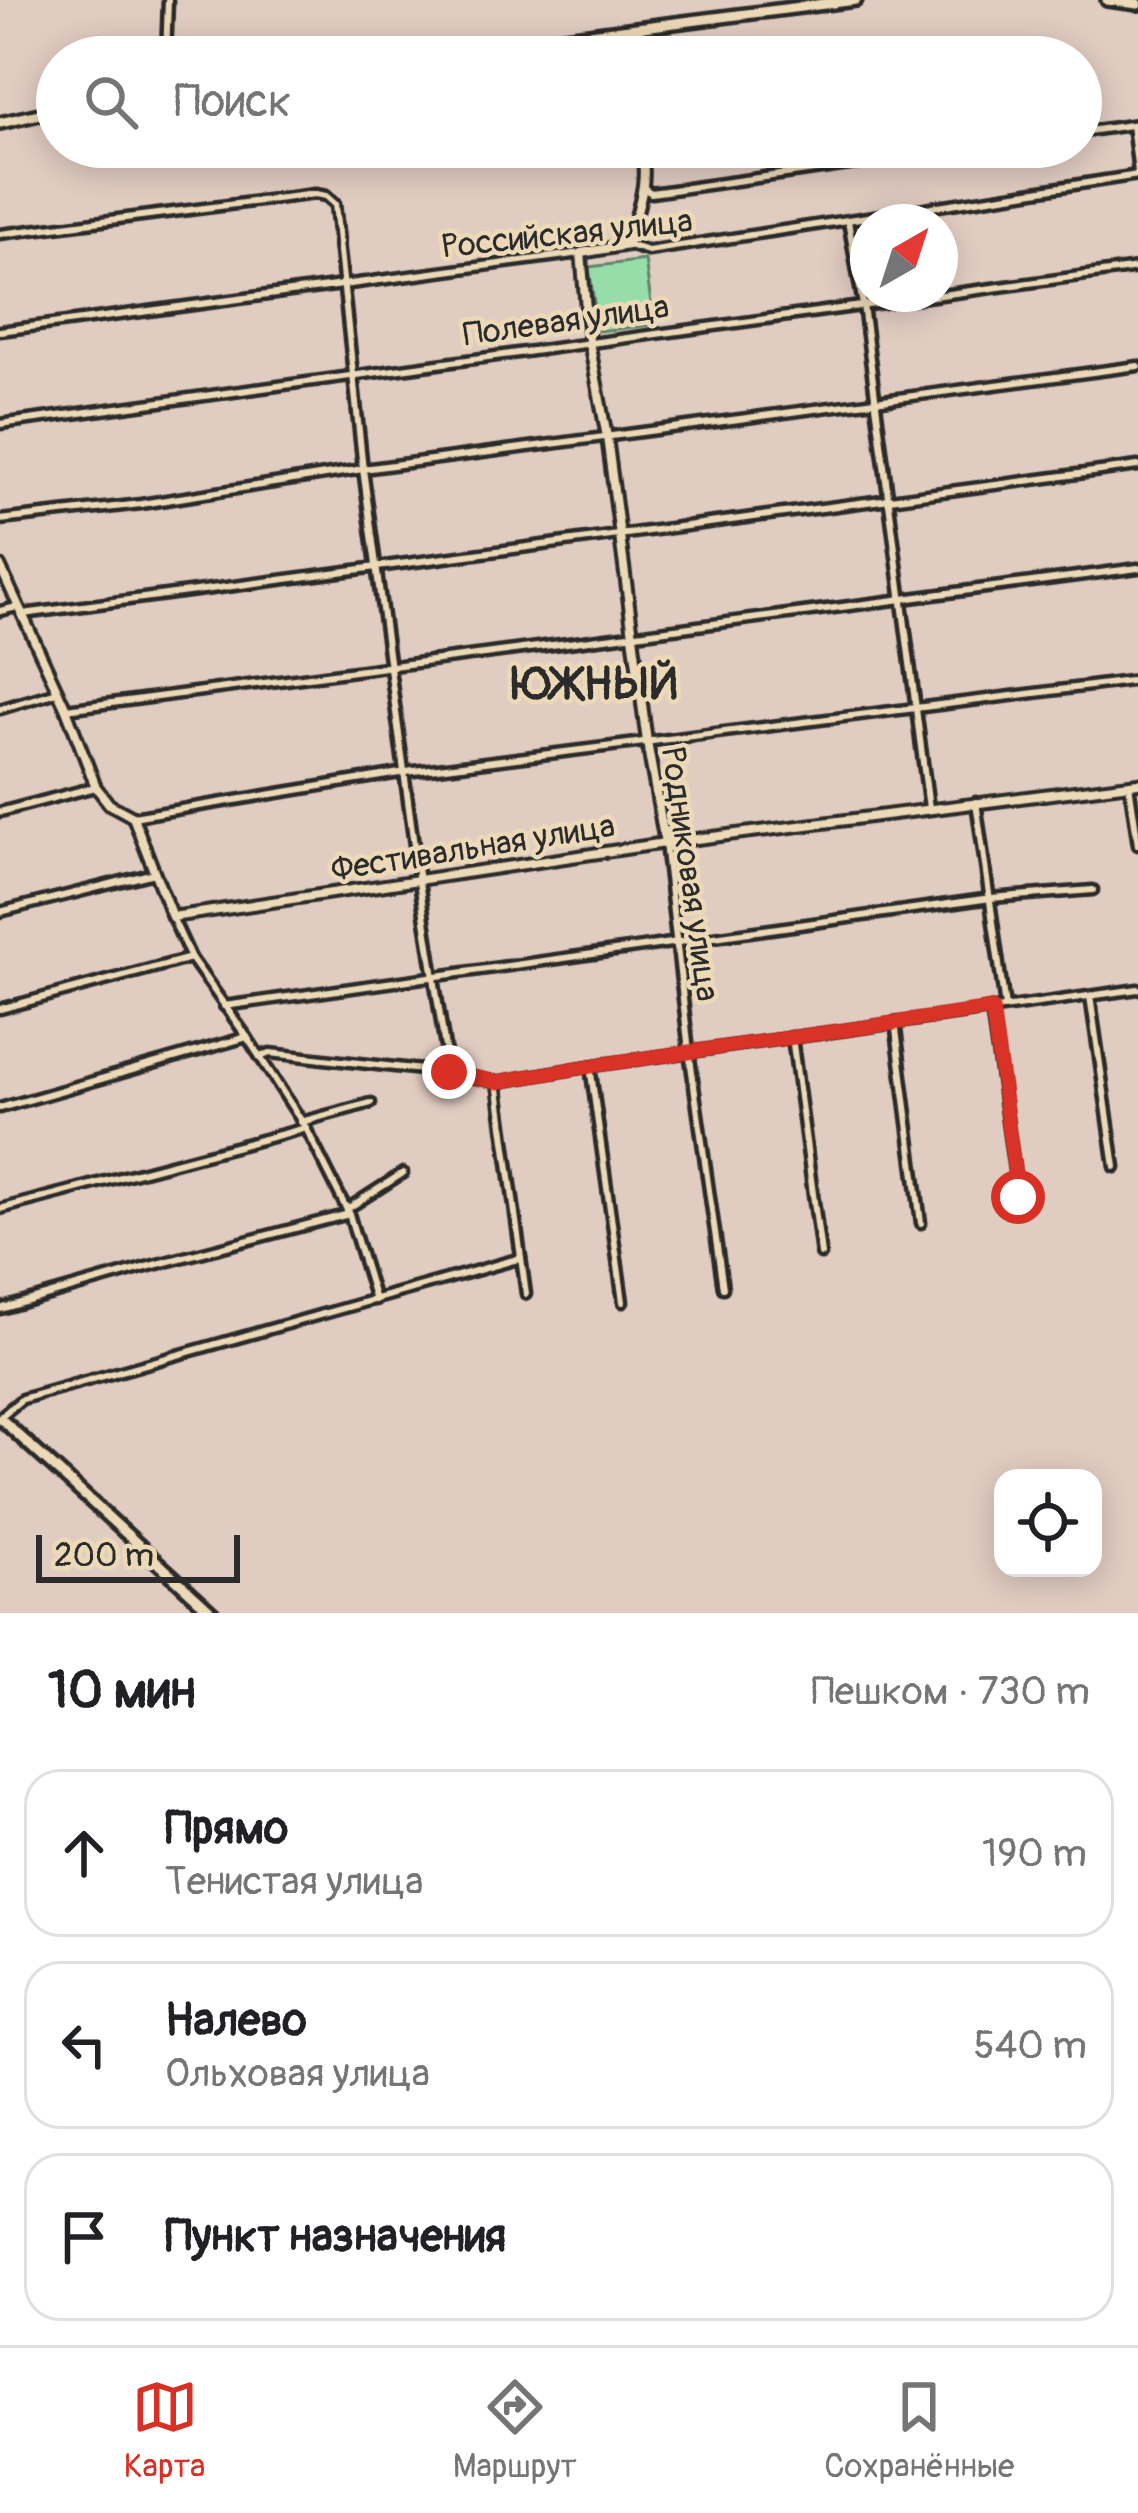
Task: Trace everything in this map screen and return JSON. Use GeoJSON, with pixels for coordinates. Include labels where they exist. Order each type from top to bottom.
{"type":"FeatureCollection","features":[{"type":"Feature","properties":{"kind":"main road"},"geometry":{"type":"LineString","coordinates":[[578,36],[856,0]]}},
{"type":"Feature","properties":{"kind":"main road"},"geometry":{"type":"LineString","coordinates":[[1107,0],[1138,4]]}},
{"type":"Feature","properties":{"kind":"main road"},"geometry":{"type":"LineString","coordinates":[[0,123],[36,115]]}},
{"type":"Feature","properties":{"kind":"main road"},"geometry":{"type":"LineString","coordinates":[[0,1418],[213,1613]]}},
{"type":"Feature","properties":{"kind":"street"},"geometry":{"type":"LineString","coordinates":[[167,36],[168,0]]}},
{"type":"Feature","properties":{"kind":"street"},"geometry":{"type":"LineString","coordinates":[[746,13],[747,0]]}},
{"type":"Feature","properties":{"kind":"street"},"geometry":{"type":"LineString","coordinates":[[607,32],[607,36]]}},
{"type":"Feature","properties":{"kind":"street"},"geometry":{"type":"LineString","coordinates":[[1102,129],[1135,124],[1138,173]]}},
{"type":"Feature","properties":{"kind":"street"},"geometry":{"type":"LineString","coordinates":[[628,245],[645,168]]}},
{"type":"Feature","properties":{"kind":"street"},"geometry":{"type":"LineString","coordinates":[[644,188],[651,193],[828,168]]}},
{"type":"Feature","properties":{"kind":"street","name":"Российская улица"},"geometry":{"type":"LineString","coordinates":[[0,332],[628,245],[648,251],[1138,173]]}},
{"type":"Feature","properties":{"kind":"street"},"geometry":{"type":"LineString","coordinates":[[0,234],[315,194],[334,204],[364,469],[449,1072]]}},
{"type":"Feature","properties":{"kind":"street"},"geometry":{"type":"LineString","coordinates":[[848,221],[850,232]]}},
{"type":"Feature","properties":{"kind":"street","name":"Родниковая улица"},"geometry":{"type":"LineString","coordinates":[[581,253],[589,343],[607,436],[665,843],[723,1288]]}},
{"type":"Feature","properties":{"kind":"street","name":"Полевая улица"},"geometry":{"type":"LineString","coordinates":[[958,292],[1138,268]]}},
{"type":"Feature","properties":{"kind":"street","name":"Полевая улица"},"geometry":{"type":"LineString","coordinates":[[0,424],[850,307]]}},
{"type":"Feature","properties":{"kind":"street"},"geometry":{"type":"LineString","coordinates":[[864,312],[929,808]]}},
{"type":"Feature","properties":{"kind":"street"},"geometry":{"type":"LineString","coordinates":[[0,520],[1138,366]]}},
{"type":"Feature","properties":{"kind":"street"},"geometry":{"type":"LineString","coordinates":[[0,611],[377,567],[1138,466]]}},
{"type":"Feature","properties":{"kind":"street"},"geometry":{"type":"LineString","coordinates":[[0,566],[96,787],[109,804],[133,817],[406,772],[1138,680]]}},
{"type":"Feature","properties":{"kind":"street"},"geometry":{"type":"LineString","coordinates":[[66,710],[1138,568]]}},
{"type":"Feature","properties":{"kind":"street"},"geometry":{"type":"LineString","coordinates":[[0,710],[57,692]]}},
{"type":"Feature","properties":{"kind":"street"},"geometry":{"type":"LineString","coordinates":[[1133,784],[1138,845]]}},
{"type":"Feature","properties":{"kind":"street","name":"Фестивальная улица"},"geometry":{"type":"LineString","coordinates":[[172,917],[665,843],[1133,784]]}},
{"type":"Feature","properties":{"kind":"street"},"geometry":{"type":"LineString","coordinates":[[0,812],[96,787]]}},
{"type":"Feature","properties":{"kind":"street"},"geometry":{"type":"LineString","coordinates":[[976,802],[1006,1007]]}},
{"type":"Feature","properties":{"kind":"street"},"geometry":{"type":"LineString","coordinates":[[133,817],[191,958],[304,1125],[348,1212],[375,1300]]}},
{"type":"Feature","properties":{"kind":"street"},"geometry":{"type":"LineString","coordinates":[[0,912],[154,873]]}},
{"type":"Feature","properties":{"kind":"street"},"geometry":{"type":"LineString","coordinates":[[224,1006],[991,898],[1093,890]]}},
{"type":"Feature","properties":{"kind":"street"},"geometry":{"type":"LineString","coordinates":[[0,1009],[191,958]]}},
{"type":"Feature","properties":{"kind":"street"},"geometry":{"type":"LineString","coordinates":[[260,1057],[270,1054],[449,1072],[497,1082],[1138,989]]}},
{"type":"Feature","properties":{"kind":"street"},"geometry":{"type":"LineString","coordinates":[[1090,996],[1115,1167]]}},
{"type":"Feature","properties":{"kind":"street"},"geometry":{"type":"LineString","coordinates":[[992,1009],[1018,1197]]}},
{"type":"Feature","properties":{"kind":"street"},"geometry":{"type":"LineString","coordinates":[[895,1022],[921,1223]]}},
{"type":"Feature","properties":{"kind":"street"},"geometry":{"type":"LineString","coordinates":[[792,1036],[821,1254]]}},
{"type":"Feature","properties":{"kind":"street"},"geometry":{"type":"LineString","coordinates":[[0,1108],[248,1037]]}},
{"type":"Feature","properties":{"kind":"street"},"geometry":{"type":"LineString","coordinates":[[590,1066],[623,1302]]}},
{"type":"Feature","properties":{"kind":"street"},"geometry":{"type":"LineString","coordinates":[[497,1082],[526,1294]]}},
{"type":"Feature","properties":{"kind":"street"},"geometry":{"type":"LineString","coordinates":[[0,1209],[371,1102]]}},
{"type":"Feature","properties":{"kind":"street"},"geometry":{"type":"LineString","coordinates":[[0,1309],[348,1212],[403,1173]]}},
{"type":"Feature","properties":{"kind":"street"},"geometry":{"type":"LineString","coordinates":[[0,1418],[22,1399],[521,1258]]}},
{"type":"Feature","properties":{"kind":"green space"},"geometry":{"type":"Polygon","coordinates":[[[645,260],[654,325],[598,331],[589,267],[645,260]]]}},
{"type":"Feature","properties":{"kind":"district","name":"ЮЖНЫЙ"},"geometry":{"type":"Point","coordinates":[596,685]}},
{"type":"Feature","properties":{"kind":"route"},"geometry":{"type":"LineString","coordinates":[[449,1072],[497,1082],[992,1009],[1018,1197]]}}]}
